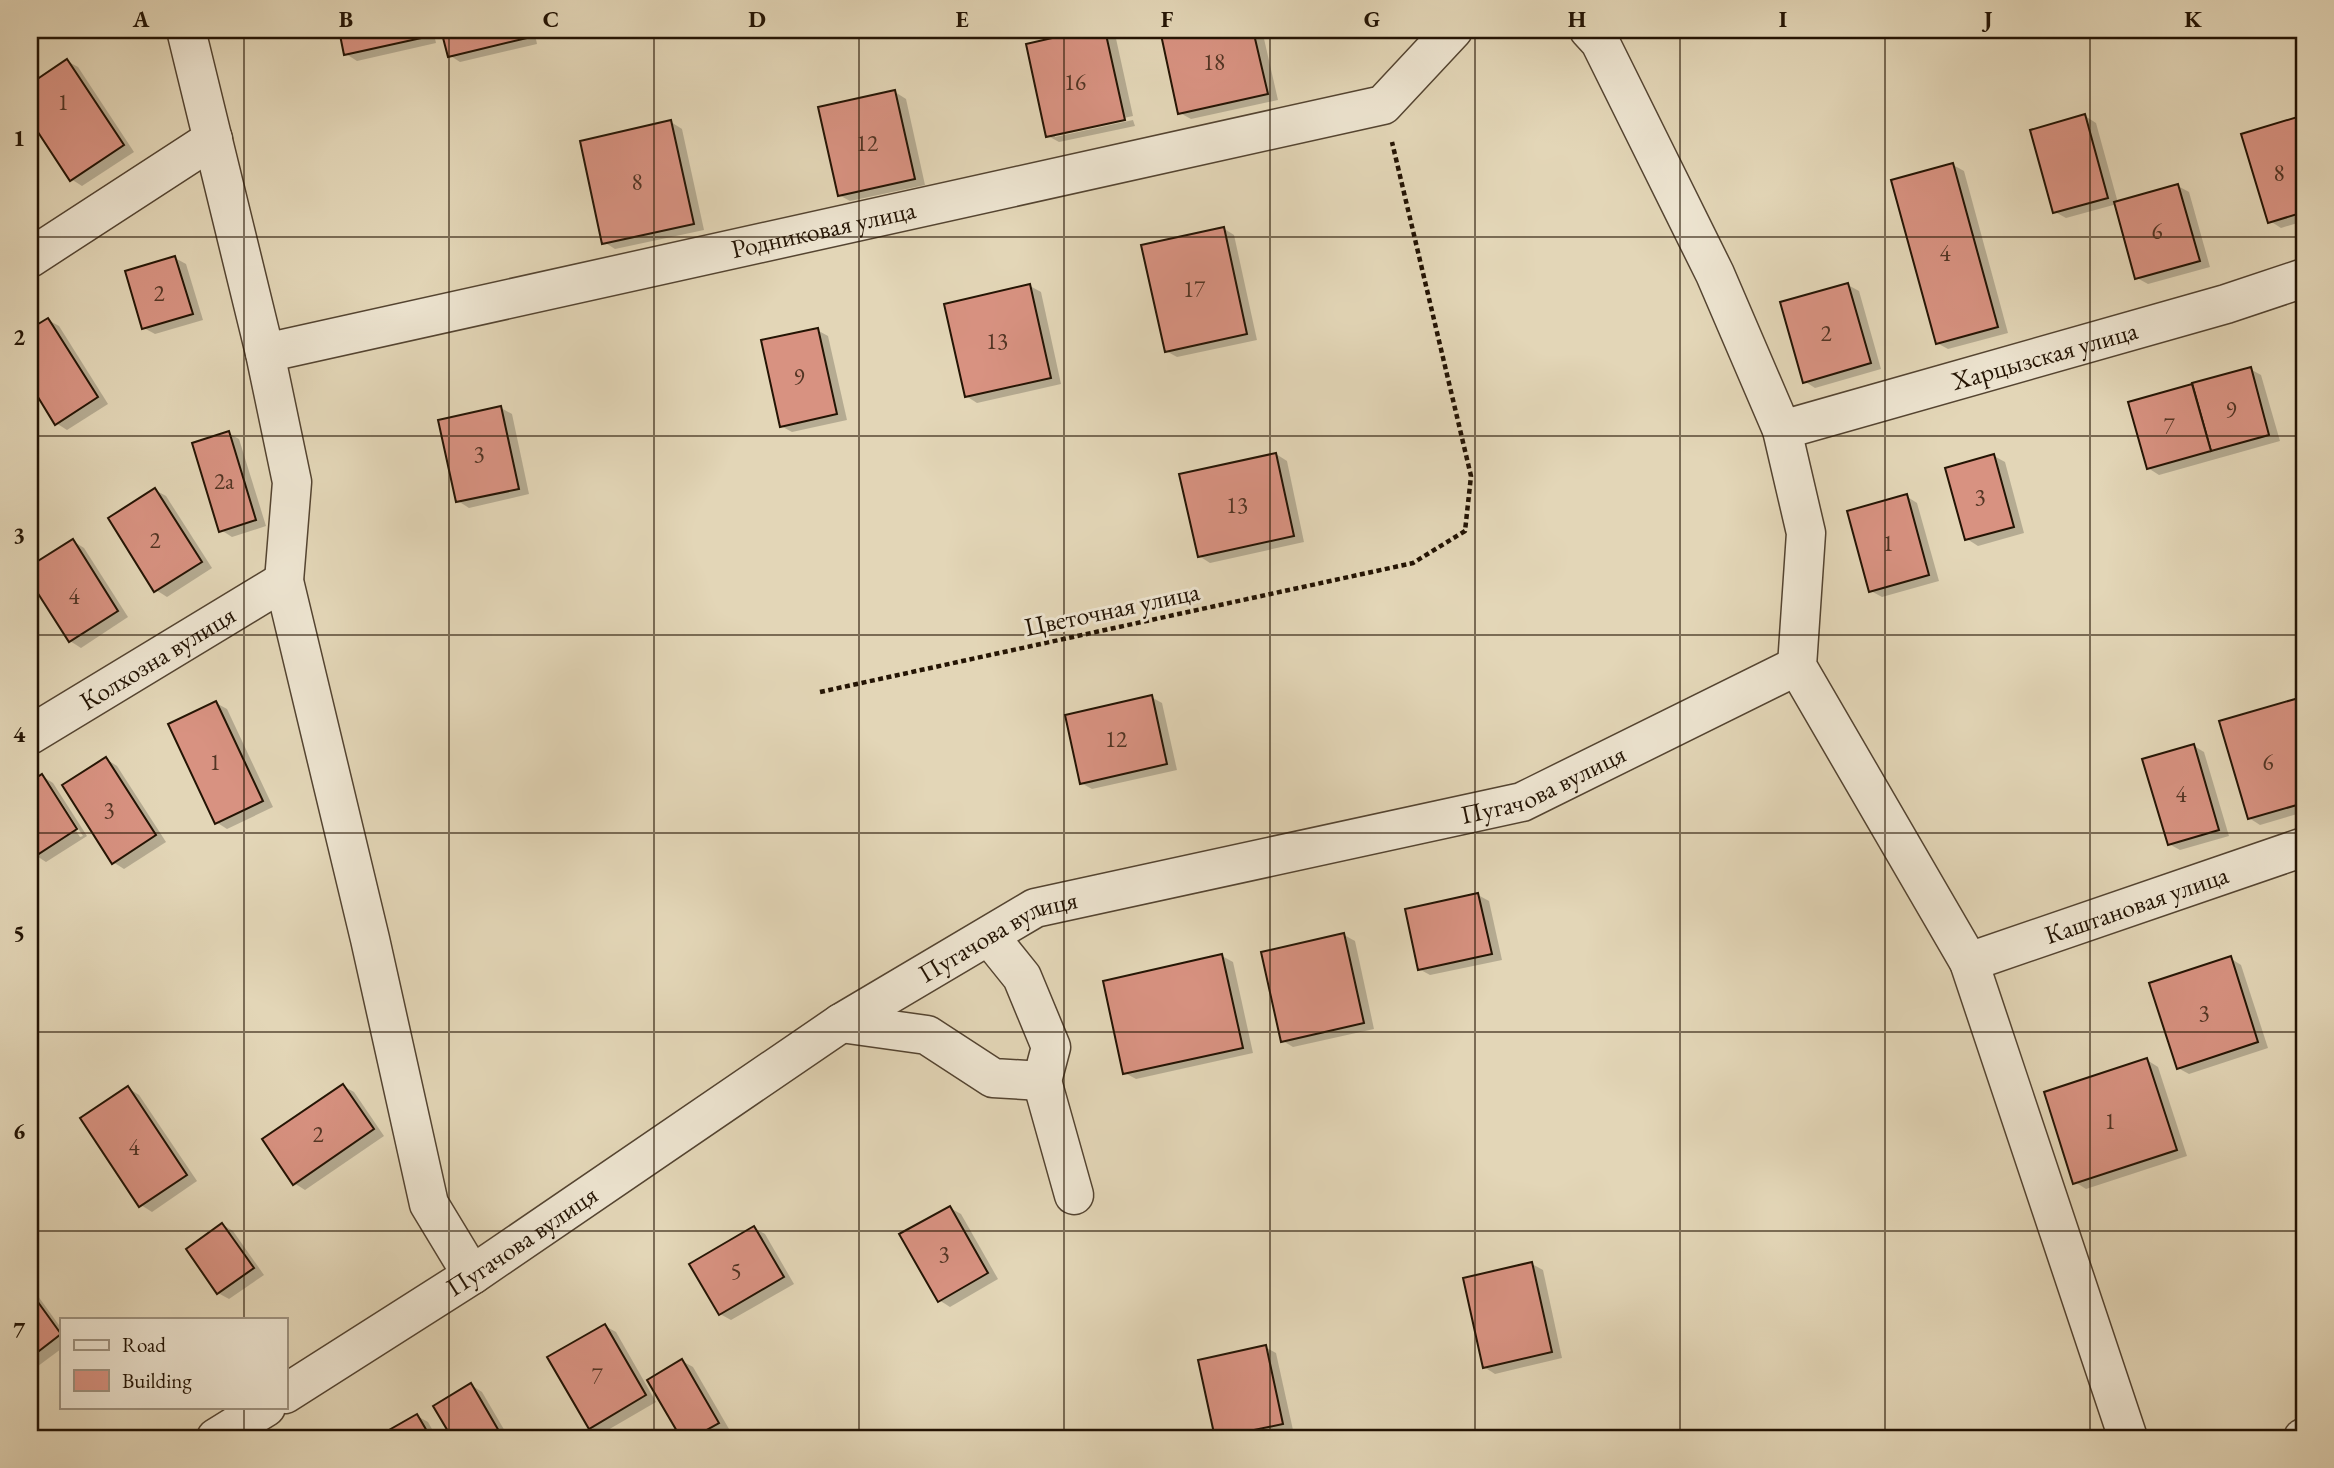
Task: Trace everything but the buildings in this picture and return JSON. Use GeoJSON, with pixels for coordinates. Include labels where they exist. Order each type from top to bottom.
{"type":"FeatureCollection","features":[{"type":"Feature","properties":{"kind":"street"},"geometry":{"type":"LineString","coordinates":[[186,30],[265,354],[292,482],[284,581],[370,939],[429,1203],[472,1275]]}},
{"type":"Feature","properties":{"kind":"street"},"geometry":{"type":"LineString","coordinates":[[1383,105],[1453,30]]}},
{"type":"Feature","properties":{"kind":"street"},"geometry":{"type":"LineString","coordinates":[[1590,30],[1600,42],[1715,274],[1783,430],[1806,533],[1797,666],[1969,962],[2128,1438]]}},
{"type":"Feature","properties":{"kind":"street","name":"Родниковая улица"},"geometry":{"type":"LineString","coordinates":[[265,354],[1383,105]]}},
{"type":"Feature","properties":{"kind":"street"},"geometry":{"type":"LineString","coordinates":[[30,258],[213,139]]}},
{"type":"Feature","properties":{"kind":"street","name":"Харцызская улица"},"geometry":{"type":"LineString","coordinates":[[1783,430],[2226,304],[2304,278]]}},
{"type":"Feature","properties":{"kind":"street","name":"Колхозна вулиця"},"geometry":{"type":"LineString","coordinates":[[30,735],[284,581]]}},
{"type":"Feature","properties":{"kind":"street","name":"Пугачова вулиця"},"geometry":{"type":"LineString","coordinates":[[287,1393],[472,1275],[841,1023],[1035,908],[1522,802],[1797,666]]}},
{"type":"Feature","properties":{"kind":"street","name":"Каштановая улица"},"geometry":{"type":"LineString","coordinates":[[1969,962],[2304,848]]}},
{"type":"Feature","properties":{"kind":"street"},"geometry":{"type":"LineString","coordinates":[[989,936],[1022,977],[1051,1047],[1042,1081],[1074,1195]]}},
{"type":"Feature","properties":{"kind":"street"},"geometry":{"type":"LineString","coordinates":[[841,1023],[927,1035],[993,1078],[1042,1081]]}},
{"type":"Feature","properties":{"kind":"street"},"geometry":{"type":"LineString","coordinates":[[216,1438],[264,1408]]}},
{"type":"Feature","properties":{"kind":"path","name":"Цветочная улица"},"geometry":{"type":"LineString","coordinates":[[820,692],[1413,562],[1465,531],[1471,475],[1383,105]]}}]}
